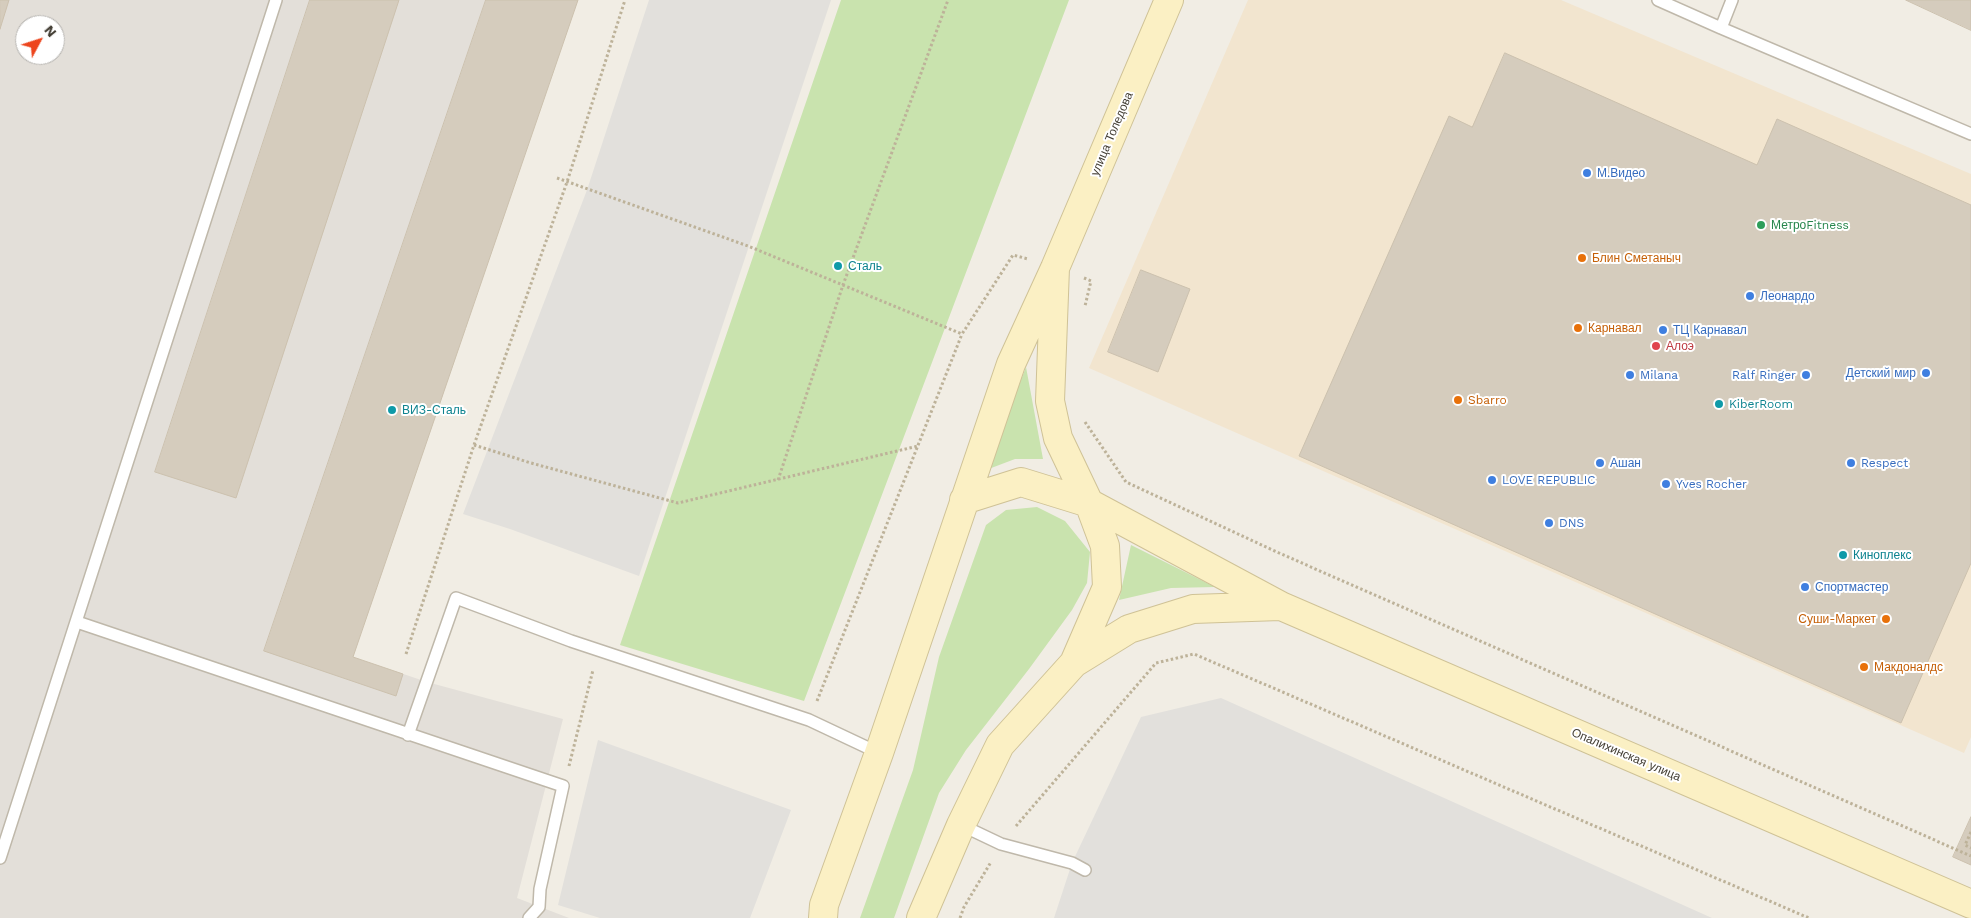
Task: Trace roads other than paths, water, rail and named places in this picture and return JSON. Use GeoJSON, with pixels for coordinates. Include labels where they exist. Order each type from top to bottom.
{"type":"FeatureCollection","features":[{"type":"Feature","properties":{"kind":"street","name":"улица Толедова"},"geometry":{"type":"LineString","coordinates":[[823,918],[824,906],[880,753],[1011,364],[1056,268],[1169,0]]}},
{"type":"Feature","properties":{"kind":"street"},"geometry":{"type":"LineString","coordinates":[[1056,268],[1050,400],[1058,438],[1089,503],[1105,546],[1107,588],[1074,663]]}},
{"type":"Feature","properties":{"kind":"street","name":"Опалихинская улица"},"geometry":{"type":"LineString","coordinates":[[964,500],[1021,482],[1089,503],[1281,606],[1971,904]]}},
{"type":"Feature","properties":{"kind":"street"},"geometry":{"type":"LineString","coordinates":[[921,918],[961,825],[1000,745],[1074,663],[1129,629],[1193,609],[1281,606]]}},
{"type":"Feature","properties":{"kind":"lane"},"geometry":{"type":"LineString","coordinates":[[0,858],[276,0]]}},
{"type":"Feature","properties":{"kind":"lane"},"geometry":{"type":"LineString","coordinates":[[1658,0],[1971,134]]}},
{"type":"Feature","properties":{"kind":"lane"},"geometry":{"type":"LineString","coordinates":[[1721,28],[1732,0]]}},
{"type":"Feature","properties":{"kind":"lane"},"geometry":{"type":"LineString","coordinates":[[408,735],[456,598],[598,650],[809,720],[880,753]]}},
{"type":"Feature","properties":{"kind":"lane"},"geometry":{"type":"LineString","coordinates":[[77,622],[563,786],[540,889],[539,907],[529,918]]}},
{"type":"Feature","properties":{"kind":"lane"},"geometry":{"type":"LineString","coordinates":[[961,825],[1001,844],[1072,863],[1085,870]]}},
{"type":"Feature","properties":{"kind":"place","name":"М.Видео"},"geometry":{"type":"Point","coordinates":[1587,173]}},
{"type":"Feature","properties":{"kind":"place","name":"МетроFitness"},"geometry":{"type":"Point","coordinates":[1761,225]}},
{"type":"Feature","properties":{"kind":"place","name":"Блин Сметаныч"},"geometry":{"type":"Point","coordinates":[1582,258]}},
{"type":"Feature","properties":{"kind":"place","name":"Сталь"},"geometry":{"type":"Point","coordinates":[838,266]}},
{"type":"Feature","properties":{"kind":"place","name":"Леонардо"},"geometry":{"type":"Point","coordinates":[1750,296]}},
{"type":"Feature","properties":{"kind":"place","name":"Карнавал"},"geometry":{"type":"Point","coordinates":[1578,328]}},
{"type":"Feature","properties":{"kind":"place","name":"ТЦ Карнавал"},"geometry":{"type":"Point","coordinates":[1663,330]}},
{"type":"Feature","properties":{"kind":"place","name":"Алоэ"},"geometry":{"type":"Point","coordinates":[1656,346]}},
{"type":"Feature","properties":{"kind":"place","name":"Детский мир"},"geometry":{"type":"Point","coordinates":[1926,373]}},
{"type":"Feature","properties":{"kind":"place","name":"Milana"},"geometry":{"type":"Point","coordinates":[1630,375]}},
{"type":"Feature","properties":{"kind":"place","name":"Ralf Ringer"},"geometry":{"type":"Point","coordinates":[1806,375]}},
{"type":"Feature","properties":{"kind":"place","name":"Sbarro"},"geometry":{"type":"Point","coordinates":[1458,400]}},
{"type":"Feature","properties":{"kind":"place","name":"KiberRoom"},"geometry":{"type":"Point","coordinates":[1719,404]}},
{"type":"Feature","properties":{"kind":"place","name":"ВИЗ-Сталь"},"geometry":{"type":"Point","coordinates":[392,410]}},
{"type":"Feature","properties":{"kind":"place","name":"Ашан"},"geometry":{"type":"Point","coordinates":[1600,463]}},
{"type":"Feature","properties":{"kind":"place","name":"Respect"},"geometry":{"type":"Point","coordinates":[1851,463]}},
{"type":"Feature","properties":{"kind":"place","name":"LOVE REPUBLIC"},"geometry":{"type":"Point","coordinates":[1492,480]}},
{"type":"Feature","properties":{"kind":"place","name":"Yves Rocher"},"geometry":{"type":"Point","coordinates":[1666,484]}},
{"type":"Feature","properties":{"kind":"place","name":"DNS"},"geometry":{"type":"Point","coordinates":[1549,523]}},
{"type":"Feature","properties":{"kind":"place","name":"Киноплекс"},"geometry":{"type":"Point","coordinates":[1843,555]}},
{"type":"Feature","properties":{"kind":"place","name":"Спортмастер"},"geometry":{"type":"Point","coordinates":[1805,587]}},
{"type":"Feature","properties":{"kind":"place","name":"Суши-Маркет"},"geometry":{"type":"Point","coordinates":[1886,619]}},
{"type":"Feature","properties":{"kind":"place","name":"Макдоналдс"},"geometry":{"type":"Point","coordinates":[1864,667]}}]}
